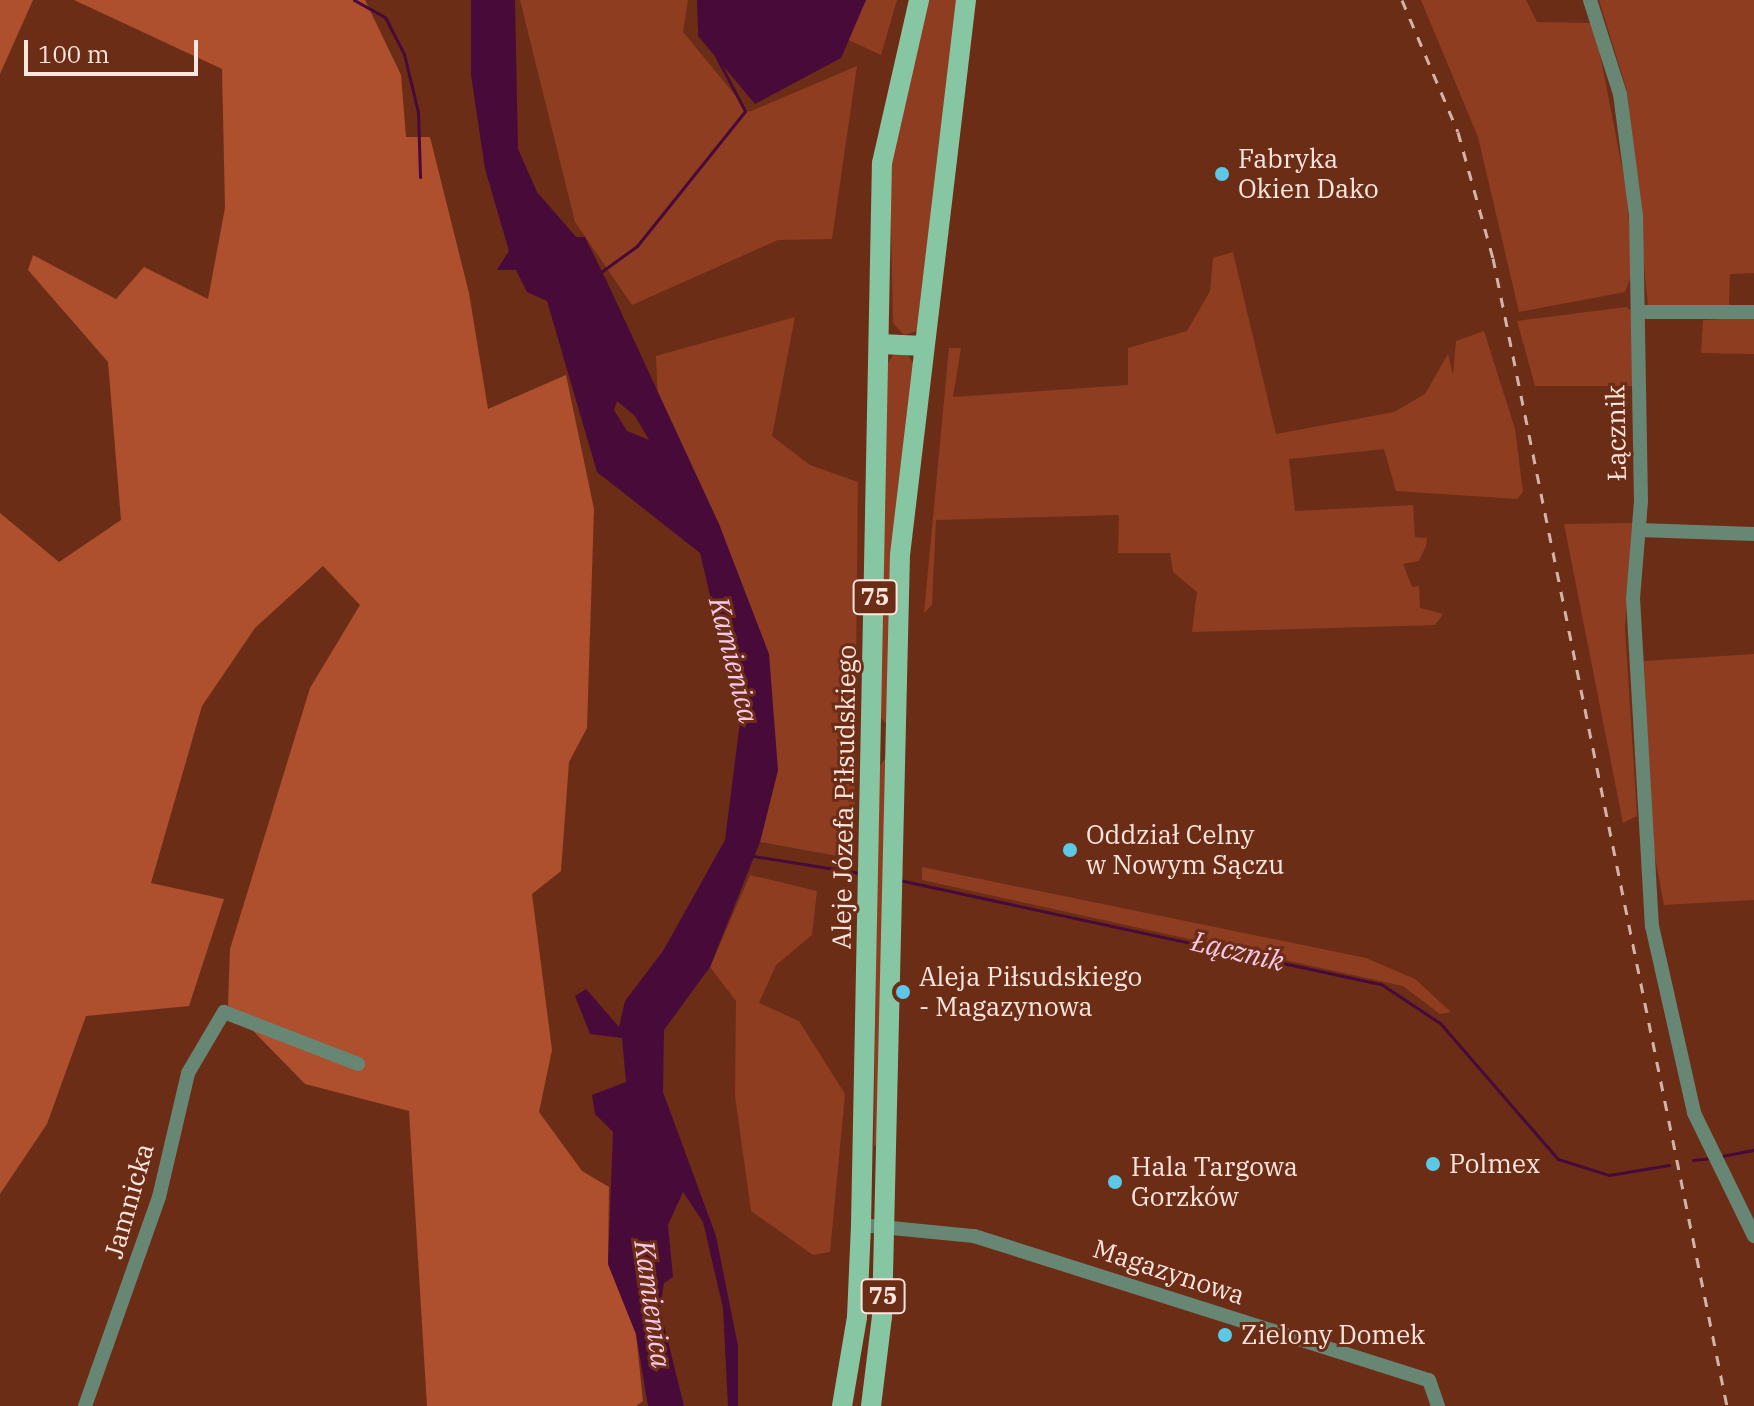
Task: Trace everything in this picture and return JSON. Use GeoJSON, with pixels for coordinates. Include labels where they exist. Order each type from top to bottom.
{"type":"FeatureCollection","features":[{"type":"Feature","properties":{"kind":"main road","name":"Aleje Józefa Piłsudskiego"},"geometry":{"type":"LineString","coordinates":[[842,1406],[857,1317],[861,1225],[882,163],[919,0]]}},
{"type":"Feature","properties":{"kind":"main road","name":"Aleje Józefa Piłsudskiego"},"geometry":{"type":"LineString","coordinates":[[871,1406],[885,1225],[900,555],[966,0]]}},
{"type":"Feature","properties":{"kind":"main road"},"geometry":{"type":"LineString","coordinates":[[880,344],[924,346]]}},
{"type":"Feature","properties":{"kind":"main road"},"geometry":{"type":"LineString","coordinates":[[862,1157],[887,1158]]}},
{"type":"Feature","properties":{"kind":"street","name":"Łącznik"},"geometry":{"type":"LineString","coordinates":[[1590,0],[1620,94],[1639,312],[1639,530],[1633,598],[1652,926],[1694,1113],[1754,1236]]}},
{"type":"Feature","properties":{"kind":"street"},"geometry":{"type":"LineString","coordinates":[[1639,312],[1754,312]]}},
{"type":"Feature","properties":{"kind":"street"},"geometry":{"type":"LineString","coordinates":[[1639,530],[1754,534]]}},
{"type":"Feature","properties":{"kind":"street","name":"Jamnicka"},"geometry":{"type":"LineString","coordinates":[[85,1406],[159,1197],[188,1073],[224,1012],[358,1064]]}},
{"type":"Feature","properties":{"kind":"street","name":"Magazynowa"},"geometry":{"type":"LineString","coordinates":[[861,1225],[974,1236],[1429,1380],[1438,1406]]}},
{"type":"Feature","properties":{"kind":"shaded area"},"geometry":{"type":"Polygon","coordinates":[[[0,0],[33,0],[0,74],[0,0]]]}},
{"type":"Feature","properties":{"kind":"shaded area"},"geometry":{"type":"Polygon","coordinates":[[[74,0],[365,0],[401,75],[406,137],[430,137],[469,293],[488,409],[566,375],[594,509],[587,728],[569,762],[561,871],[532,894],[552,1050],[539,1112],[582,1171],[609,1187],[608,1264],[636,1334],[643,1401],[636,1406],[427,1406],[409,1111],[305,1084],[228,1005],[230,949],[310,688],[360,605],[323,566],[255,628],[202,706],[151,883],[224,899],[189,1006],[86,1016],[47,1124],[0,1194],[0,513],[59,562],[121,520],[108,362],[28,270],[33,255],[116,299],[144,267],[208,299],[225,208],[222,69],[74,0]]]}},
{"type":"Feature","properties":{"kind":"shaded area"},"geometry":{"type":"Polygon","coordinates":[[[520,0],[688,0],[683,32],[749,112],[857,66],[832,239],[778,240],[632,305],[575,222],[520,0]]]}},
{"type":"Feature","properties":{"kind":"shaded area"},"geometry":{"type":"Polygon","coordinates":[[[838,0],[897,0],[881,55],[840,36],[838,0]]]}},
{"type":"Feature","properties":{"kind":"shaded area"},"geometry":{"type":"Polygon","coordinates":[[[926,0],[960,0],[917,331],[904,335],[893,323],[890,172],[926,0]]]}},
{"type":"Feature","properties":{"kind":"shaded area"},"geometry":{"type":"Polygon","coordinates":[[[1421,0],[1526,0],[1537,22],[1594,23],[1626,188],[1633,271],[1625,292],[1519,312],[1478,137],[1421,0]]]}},
{"type":"Feature","properties":{"kind":"shaded area"},"geometry":{"type":"Polygon","coordinates":[[[1599,0],[1754,0],[1754,273],[1730,274],[1729,305],[1648,306],[1627,91],[1599,0]]]}},
{"type":"Feature","properties":{"kind":"shaded area"},"geometry":{"type":"Polygon","coordinates":[[[1233,252],[1276,434],[1394,412],[1425,394],[1448,354],[1453,375],[1456,341],[1484,331],[1515,429],[1523,492],[1517,499],[1396,491],[1384,449],[1289,459],[1295,511],[1413,505],[1415,537],[1427,538],[1426,546],[1419,561],[1403,564],[1412,587],[1419,586],[1420,608],[1443,614],[1435,625],[1192,632],[1197,592],[1173,572],[1170,553],[1118,553],[1119,515],[936,520],[932,605],[924,613],[949,348],[961,348],[953,397],[1128,385],[1128,348],[1187,331],[1210,291],[1213,258],[1233,252]]]}},
{"type":"Feature","properties":{"kind":"shaded area"},"geometry":{"type":"Polygon","coordinates":[[[1626,307],[1634,312],[1634,386],[1535,386],[1517,321],[1626,307]]]}},
{"type":"Feature","properties":{"kind":"shaded area"},"geometry":{"type":"Polygon","coordinates":[[[795,317],[772,436],[810,465],[858,482],[854,859],[760,842],[778,770],[719,524],[658,402],[656,356],[795,317]]]}},
{"type":"Feature","properties":{"kind":"shaded area"},"geometry":{"type":"Polygon","coordinates":[[[1754,317],[1754,354],[1701,353],[1703,320],[1754,317]]]}},
{"type":"Feature","properties":{"kind":"shaded area"},"geometry":{"type":"Polygon","coordinates":[[[894,354],[907,354],[915,366],[889,727],[879,716],[887,364],[894,354]]]}},
{"type":"Feature","properties":{"kind":"shaded area"},"geometry":{"type":"Polygon","coordinates":[[[1632,523],[1625,628],[1637,816],[1623,823],[1564,524],[1632,523]]]}},
{"type":"Feature","properties":{"kind":"shaded area"},"geometry":{"type":"Polygon","coordinates":[[[1754,654],[1754,900],[1664,905],[1653,847],[1644,661],[1754,654]]]}},
{"type":"Feature","properties":{"kind":"shaded area"},"geometry":{"type":"Polygon","coordinates":[[[888,754],[878,1145],[874,1146],[878,769],[888,754]]]}},
{"type":"Feature","properties":{"kind":"shaded area"},"geometry":{"type":"Polygon","coordinates":[[[922,867],[1366,958],[1415,979],[1451,1012],[1440,1014],[1403,986],[922,880],[922,867]]]}},
{"type":"Feature","properties":{"kind":"shaded area"},"geometry":{"type":"Polygon","coordinates":[[[750,875],[817,891],[812,935],[776,965],[759,1003],[799,1021],[845,1094],[830,1252],[813,1255],[751,1211],[735,1096],[736,1001],[710,967],[750,875]]]}},
{"type":"Feature","properties":{"kind":"water","name":"Kamienica"},"geometry":{"type":"Polygon","coordinates":[[[471,0],[515,0],[518,149],[537,192],[576,237],[585,237],[719,524],[769,654],[778,770],[760,842],[710,967],[664,1030],[663,1092],[716,1236],[738,1346],[738,1406],[728,1406],[723,1308],[703,1222],[683,1192],[668,1225],[673,1277],[664,1283],[660,1309],[684,1406],[648,1406],[636,1334],[608,1264],[613,1132],[595,1114],[592,1095],[626,1082],[622,1038],[590,1034],[575,996],[586,989],[619,1027],[625,1001],[663,951],[725,840],[740,722],[700,553],[597,472],[547,301],[527,292],[516,270],[497,270],[509,251],[485,169],[471,75],[471,0]],[[617,401],[614,410],[627,431],[649,440],[635,416],[617,401]]]}},
{"type":"Feature","properties":{"kind":"water"},"geometry":{"type":"Polygon","coordinates":[[[699,0],[866,0],[841,58],[755,104],[698,36],[699,0]]]}},
{"type":"Feature","properties":{"kind":"waterway"},"geometry":{"type":"LineString","coordinates":[[354,0],[385,17],[404,54],[418,112],[420,177]]}},
{"type":"Feature","properties":{"kind":"waterway"},"geometry":{"type":"LineString","coordinates":[[698,0],[699,27]]}},
{"type":"Feature","properties":{"kind":"waterway"},"geometry":{"type":"LineString","coordinates":[[601,272],[637,246],[745,111],[717,58]]}},
{"type":"Feature","properties":{"kind":"waterway","name":"Łącznik"},"geometry":{"type":"LineString","coordinates":[[753,856],[860,873]]}},
{"type":"Feature","properties":{"kind":"waterway","name":"Łącznik"},"geometry":{"type":"LineString","coordinates":[[899,880],[1381,984],[1440,1023],[1558,1159],[1609,1175],[1669,1165]]}},
{"type":"Feature","properties":{"kind":"waterway","name":"Łącznik"},"geometry":{"type":"LineString","coordinates":[[1722,1156],[1754,1150]]}},
{"type":"Feature","properties":{"kind":"waterway","name":"Łącznik"},"geometry":{"type":"LineString","coordinates":[[1693,1160],[1711,1158]]}},
{"type":"Feature","properties":{"kind":"railway"},"geometry":{"type":"LineString","coordinates":[[1402,0],[1458,132],[1493,258],[1727,1406]]}},
{"type":"Feature","properties":{"kind":"place","name":"Fabryka Okien Dako"},"geometry":{"type":"Point","coordinates":[1222,174]}},
{"type":"Feature","properties":{"kind":"place","name":"Oddział Celny w Nowym Sączu"},"geometry":{"type":"Point","coordinates":[1070,850]}},
{"type":"Feature","properties":{"kind":"place","name":"Aleja Piłsudskiego - Magazynowa"},"geometry":{"type":"Point","coordinates":[903,992]}},
{"type":"Feature","properties":{"kind":"place","name":"Polmex"},"geometry":{"type":"Point","coordinates":[1433,1164]}},
{"type":"Feature","properties":{"kind":"place","name":"Hala Targowa Gorzków"},"geometry":{"type":"Point","coordinates":[1115,1182]}},
{"type":"Feature","properties":{"kind":"place","name":"Zielony Domek"},"geometry":{"type":"Point","coordinates":[1225,1335]}}]}
